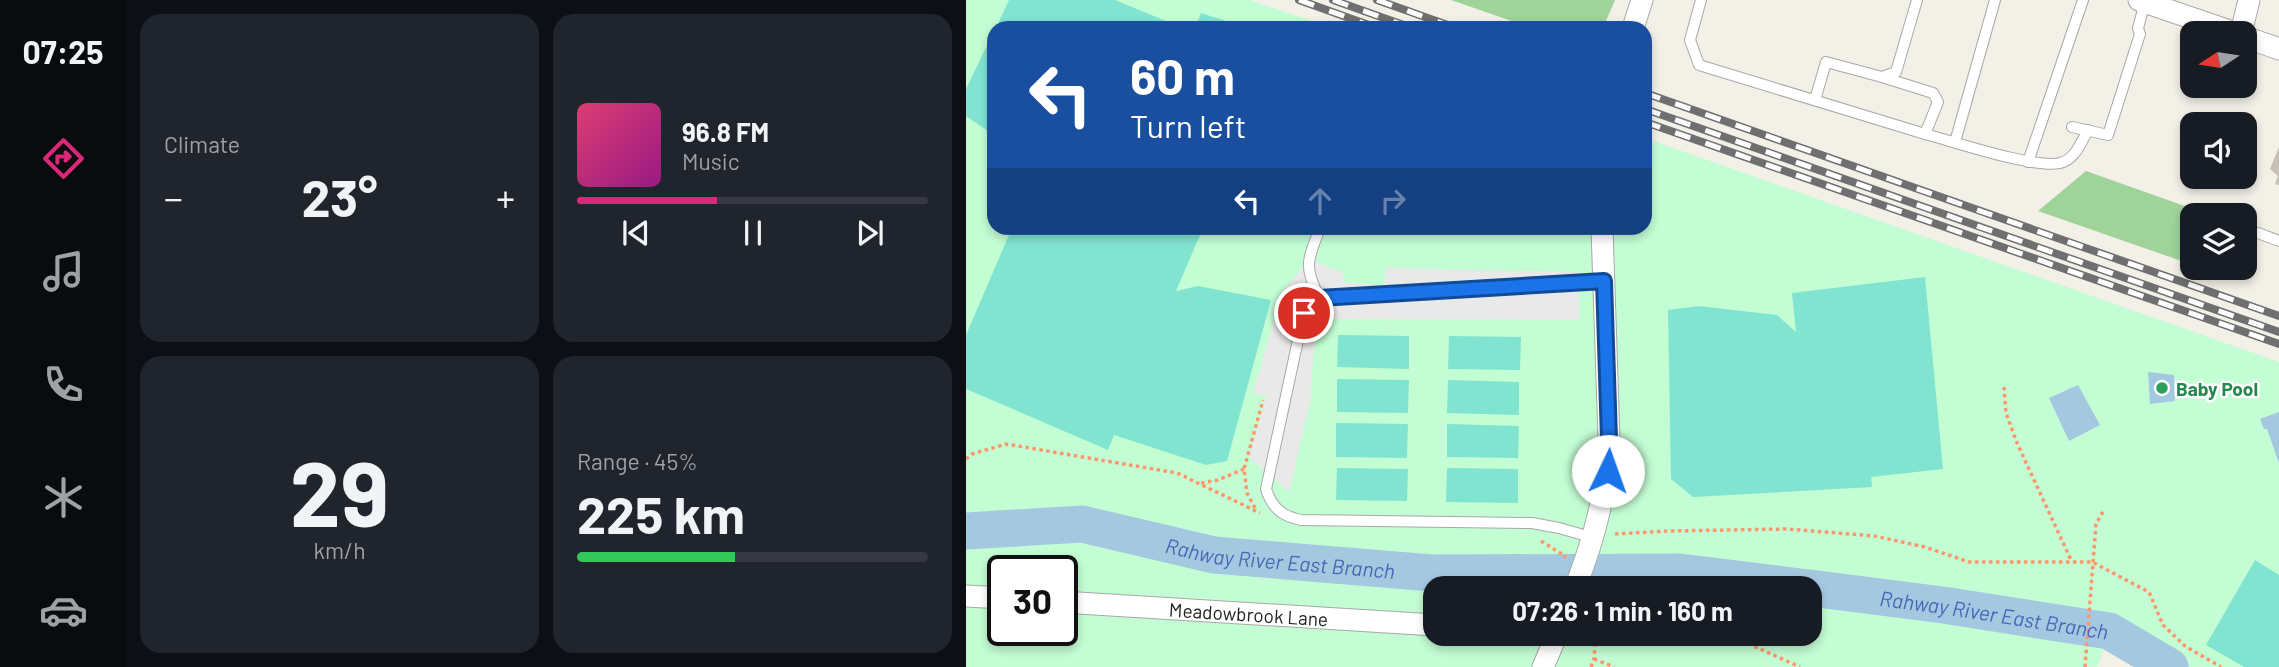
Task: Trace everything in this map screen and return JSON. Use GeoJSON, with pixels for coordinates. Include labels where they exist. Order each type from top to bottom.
{"type":"FeatureCollection","features":[{"type":"Feature","properties":{"kind":"street"},"geometry":{"type":"LineString","coordinates":[[1635,21],[1642,0]]}},
{"type":"Feature","properties":{"kind":"street"},"geometry":{"type":"LineString","coordinates":[[2244,21],[2249,0]]}},
{"type":"Feature","properties":{"kind":"street"},"geometry":{"type":"LineString","coordinates":[[2143,1],[2200,21]]}},
{"type":"Feature","properties":{"kind":"street"},"geometry":{"type":"LineString","coordinates":[[2258,42],[2279,49]]}},
{"type":"Feature","properties":{"kind":"street"},"geometry":{"type":"LineString","coordinates":[[1581,576],[1598,542],[1608,471],[1602,235]]}},
{"type":"Feature","properties":{"kind":"street"},"geometry":{"type":"LineString","coordinates":[[966,596],[987,597]]}},
{"type":"Feature","properties":{"kind":"street","name":"Meadowbrook Lane"},"geometry":{"type":"LineString","coordinates":[[1078,603],[1423,624]]}},
{"type":"Feature","properties":{"kind":"street"},"geometry":{"type":"LineString","coordinates":[[1543,667],[1552,646]]}},
{"type":"Feature","properties":{"kind":"lane"},"geometry":{"type":"LineString","coordinates":[[1700,0],[1690,40],[1699,65],[1926,135],[2028,162],[2061,163],[2073,156],[2088,130]]}},
{"type":"Feature","properties":{"kind":"lane"},"geometry":{"type":"LineString","coordinates":[[1882,77],[1896,72],[1917,0]]}},
{"type":"Feature","properties":{"kind":"lane"},"geometry":{"type":"LineString","coordinates":[[1955,142],[1995,0]]}},
{"type":"Feature","properties":{"kind":"lane"},"geometry":{"type":"LineString","coordinates":[[2028,162],[2083,0]]}},
{"type":"Feature","properties":{"kind":"lane"},"geometry":{"type":"LineString","coordinates":[[2072,127],[2108,135],[2140,34],[2138,28],[2143,1]]}},
{"type":"Feature","properties":{"kind":"lane"},"geometry":{"type":"LineString","coordinates":[[1815,100],[1826,62],[1933,93],[1938,102],[1926,135]]}},
{"type":"Feature","properties":{"kind":"lane"},"geometry":{"type":"LineString","coordinates":[[2258,233],[2279,241]]}},
{"type":"Feature","properties":{"kind":"lane"},"geometry":{"type":"LineString","coordinates":[[1317,235],[1308,267],[1319,298]]}},
{"type":"Feature","properties":{"kind":"lane"},"geometry":{"type":"LineString","coordinates":[[1598,542],[1559,528],[1532,523],[1301,520],[1286,517],[1276,509],[1270,502],[1266,489],[1304,313],[1319,298],[1604,281]]}},
{"type":"Feature","properties":{"kind":"path"},"geometry":{"type":"LineString","coordinates":[[2004,387],[2006,413],[2017,443],[2071,560]]}},
{"type":"Feature","properties":{"kind":"path"},"geometry":{"type":"LineString","coordinates":[[1256,510],[1247,493],[1244,469],[1263,400]]}},
{"type":"Feature","properties":{"kind":"path"},"geometry":{"type":"LineString","coordinates":[[1199,483],[1218,480],[1244,469]]}},
{"type":"Feature","properties":{"kind":"path"},"geometry":{"type":"LineString","coordinates":[[2085,667],[2096,524],[2104,510]]}},
{"type":"Feature","properties":{"kind":"path"},"geometry":{"type":"LineString","coordinates":[[1598,542],[1788,529],[1874,536],[1926,547],[1969,562],[2092,562],[2149,592],[2163,625],[2185,646],[2221,667]]}},
{"type":"Feature","properties":{"kind":"path"},"geometry":{"type":"LineString","coordinates":[[1591,667],[1595,646]]}},
{"type":"Feature","properties":{"kind":"path"},"geometry":{"type":"LineString","coordinates":[[1753,646],[1800,667]]}},
{"type":"Feature","properties":{"kind":"path"},"geometry":{"type":"LineString","coordinates":[[1594,659],[1614,667]]}},
{"type":"Feature","properties":{"kind":"green space"},"geometry":{"type":"Polygon","coordinates":[[[966,0],[1250,0],[1312,21],[987,21],[987,235],[1652,235],[1652,140],[2279,362],[2279,667],[2157,667],[2106,644],[2097,667],[966,667],[966,0]]]}},
{"type":"Feature","properties":{"kind":"green space"},"geometry":{"type":"Polygon","coordinates":[[[1451,0],[1615,0],[1606,21],[1512,21],[1451,0]]]}},
{"type":"Feature","properties":{"kind":"green space"},"geometry":{"type":"Polygon","coordinates":[[[2086,171],[2180,204],[2180,260],[2038,211],[2086,171]]]}},
{"type":"Feature","properties":{"kind":"shaded area"},"geometry":{"type":"Polygon","coordinates":[[[1009,0],[1115,0],[1166,21],[999,21],[1009,0]]]}},
{"type":"Feature","properties":{"kind":"shaded area"},"geometry":{"type":"Polygon","coordinates":[[[1201,13],[1226,21],[1198,21],[1201,13]]]}},
{"type":"Feature","properties":{"kind":"shaded area"},"geometry":{"type":"Polygon","coordinates":[[[987,46],[987,130],[966,116],[966,89],[987,46]]]}},
{"type":"Feature","properties":{"kind":"shaded area"},"geometry":{"type":"Polygon","coordinates":[[[1009,235],[1200,235],[1176,291],[1198,286],[1271,300],[1227,461],[1206,465],[1114,435],[1108,450],[966,389],[966,335],[1009,235]]]}},
{"type":"Feature","properties":{"kind":"shaded area"},"geometry":{"type":"Polygon","coordinates":[[[1309,259],[1342,272],[1345,283],[1384,285],[1386,268],[1579,272],[1579,320],[1316,319],[1310,402],[1289,492],[1249,457],[1266,396],[1253,393],[1282,293],[1309,259]]]}},
{"type":"Feature","properties":{"kind":"shaded area"},"geometry":{"type":"Polygon","coordinates":[[[1925,277],[1943,469],[1871,477],[1872,487],[1693,497],[1671,479],[1668,310],[1699,306],[1777,315],[1796,332],[1792,293],[1925,277]]]}},
{"type":"Feature","properties":{"kind":"shaded area"},"geometry":{"type":"Polygon","coordinates":[[[1338,335],[1409,336],[1409,369],[1337,367],[1338,335]]]}},
{"type":"Feature","properties":{"kind":"shaded area"},"geometry":{"type":"Polygon","coordinates":[[[1449,336],[1521,337],[1520,370],[1448,369],[1449,336]]]}},
{"type":"Feature","properties":{"kind":"shaded area","name":"Baby Pool"},"geometry":{"type":"Polygon","coordinates":[[[2148,372],[2174,375],[2175,401],[2150,404],[2148,372]]]}},
{"type":"Feature","properties":{"kind":"shaded area"},"geometry":{"type":"Polygon","coordinates":[[[1337,379],[1409,380],[1408,413],[1337,412],[1337,379]]]}},
{"type":"Feature","properties":{"kind":"shaded area"},"geometry":{"type":"Polygon","coordinates":[[[1448,380],[1519,382],[1519,415],[1447,413],[1448,380]]]}},
{"type":"Feature","properties":{"kind":"shaded area"},"geometry":{"type":"Polygon","coordinates":[[[2078,385],[2100,425],[2069,441],[2049,398],[2078,385]]]}},
{"type":"Feature","properties":{"kind":"shaded area"},"geometry":{"type":"Polygon","coordinates":[[[2279,412],[2279,463],[2267,429],[2264,429],[2260,419],[2279,412]]]}},
{"type":"Feature","properties":{"kind":"shaded area"},"geometry":{"type":"Polygon","coordinates":[[[1336,423],[1408,424],[1407,458],[1336,457],[1336,423]]]}},
{"type":"Feature","properties":{"kind":"shaded area"},"geometry":{"type":"Polygon","coordinates":[[[1447,424],[1519,426],[1518,458],[1447,457],[1447,424]]]}},
{"type":"Feature","properties":{"kind":"shaded area"},"geometry":{"type":"Polygon","coordinates":[[[1337,468],[1408,469],[1407,501],[1336,500],[1337,468]]]}},
{"type":"Feature","properties":{"kind":"shaded area"},"geometry":{"type":"Polygon","coordinates":[[[1447,468],[1518,469],[1518,503],[1446,502],[1447,468]]]}},
{"type":"Feature","properties":{"kind":"shaded area"},"geometry":{"type":"Polygon","coordinates":[[[2255,560],[2279,575],[2279,667],[2244,667],[2206,645],[2255,560]]]}},
{"type":"Feature","properties":{"kind":"building"},"geometry":{"type":"Polygon","coordinates":[[[2279,147],[2279,185],[2275,184],[2278,176],[2270,169],[2279,147]]]}},
{"type":"Feature","properties":{"kind":"waterway","name":"Rahway River East Branch"},"geometry":{"type":"LineString","coordinates":[[966,531],[1082,524],[1214,555],[1432,573],[1680,572],[1712,576]]}},
{"type":"Feature","properties":{"kind":"waterway","name":"Rahway River East Branch"},"geometry":{"type":"LineString","coordinates":[[1822,590],[2109,631],[2170,667]]}},
{"type":"Feature","properties":{"kind":"railway"},"geometry":{"type":"LineString","coordinates":[[1299,0],[1358,21]]}},
{"type":"Feature","properties":{"kind":"railway"},"geometry":{"type":"LineString","coordinates":[[1333,0],[1392,21]]}},
{"type":"Feature","properties":{"kind":"railway"},"geometry":{"type":"LineString","coordinates":[[1377,0],[1436,21]]}},
{"type":"Feature","properties":{"kind":"railway"},"geometry":{"type":"LineString","coordinates":[[1652,95],[2279,316]]}},
{"type":"Feature","properties":{"kind":"railway"},"geometry":{"type":"LineString","coordinates":[[1652,111],[2279,332]]}},
{"type":"Feature","properties":{"kind":"railway"},"geometry":{"type":"LineString","coordinates":[[1652,124],[2279,344]]}},
{"type":"Feature","properties":{"kind":"place","name":"Baby Pool"},"geometry":{"type":"Point","coordinates":[2162,388]}},
{"type":"Feature","properties":{"kind":"route"},"geometry":{"type":"LineString","coordinates":[[1304,313],[1319,298],[1604,281],[1608,471]]}}]}
